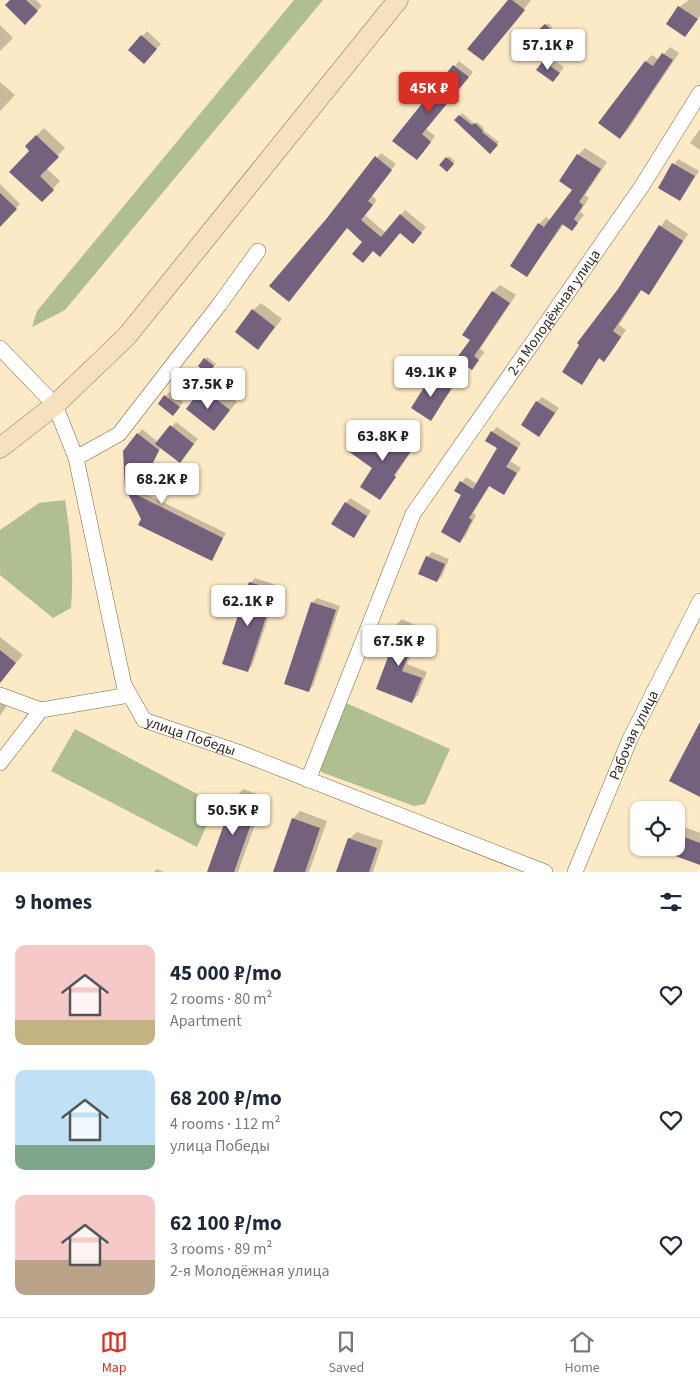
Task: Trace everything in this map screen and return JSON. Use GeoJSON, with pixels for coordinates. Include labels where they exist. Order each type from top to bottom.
{"type":"FeatureCollection","features":[{"type":"Feature","properties":{"kind":"main road"},"geometry":{"type":"LineString","coordinates":[[0,448],[55,405],[127,336],[398,0]]}},
{"type":"Feature","properties":{"kind":"street","name":"2-я Молодёжная улица"},"geometry":{"type":"LineString","coordinates":[[308,780],[413,514],[642,186],[700,93]]}},
{"type":"Feature","properties":{"kind":"street"},"geometry":{"type":"LineString","coordinates":[[76,458],[119,434],[219,305],[258,251]]}},
{"type":"Feature","properties":{"kind":"street"},"geometry":{"type":"LineString","coordinates":[[0,348],[55,405]]}},
{"type":"Feature","properties":{"kind":"street","name":"улица Победы"},"geometry":{"type":"LineString","coordinates":[[55,405],[76,458],[124,685],[144,720],[308,780],[545,872]]}},
{"type":"Feature","properties":{"kind":"street","name":"Рабочая улица"},"geometry":{"type":"LineString","coordinates":[[575,872],[630,739],[700,601]]}},
{"type":"Feature","properties":{"kind":"street"},"geometry":{"type":"LineString","coordinates":[[0,695],[41,710],[129,695]]}},
{"type":"Feature","properties":{"kind":"street"},"geometry":{"type":"LineString","coordinates":[[0,763],[41,710]]}},
{"type":"Feature","properties":{"kind":"green space"},"geometry":{"type":"Polygon","coordinates":[[[294,0],[323,0],[65,310],[32,327],[37,311],[294,0]]]}},
{"type":"Feature","properties":{"kind":"green space"},"geometry":{"type":"Polygon","coordinates":[[[65,500],[71,554],[71,608],[53,618],[0,575],[0,530],[39,503],[65,500]]]}},
{"type":"Feature","properties":{"kind":"green space"},"geometry":{"type":"Polygon","coordinates":[[[344,702],[450,749],[425,804],[414,806],[321,772],[319,765],[344,702]]]}},
{"type":"Feature","properties":{"kind":"green space"},"geometry":{"type":"Polygon","coordinates":[[[75,729],[216,804],[197,847],[51,771],[75,729]]]}},
{"type":"Feature","properties":{"kind":"building"},"geometry":{"type":"Polygon","coordinates":[[[10,0],[26,0],[38,11],[25,25],[5,5],[10,0]]]}},
{"type":"Feature","properties":{"kind":"building"},"geometry":{"type":"Polygon","coordinates":[[[508,0],[512,0],[525,10],[483,61],[467,49],[508,0]]]}},
{"type":"Feature","properties":{"kind":"building"},"geometry":{"type":"Polygon","coordinates":[[[678,6],[698,19],[685,37],[666,24],[678,6]]]}},
{"type":"Feature","properties":{"kind":"building"},"geometry":{"type":"Polygon","coordinates":[[[545,24],[552,31],[543,39],[536,32],[545,24]]]}},
{"type":"Feature","properties":{"kind":"building"},"geometry":{"type":"Polygon","coordinates":[[[141,35],[157,49],[144,64],[128,50],[141,35]]]}},
{"type":"Feature","properties":{"kind":"building"},"geometry":{"type":"Polygon","coordinates":[[[662,53],[673,60],[620,139],[598,123],[645,61],[653,66],[662,53]]]}},
{"type":"Feature","properties":{"kind":"building"},"geometry":{"type":"Polygon","coordinates":[[[543,61],[560,73],[553,82],[536,70],[543,61]]]}},
{"type":"Feature","properties":{"kind":"building"},"geometry":{"type":"Polygon","coordinates":[[[453,65],[469,77],[422,134],[431,142],[417,160],[392,141],[453,65]]]}},
{"type":"Feature","properties":{"kind":"building"},"geometry":{"type":"Polygon","coordinates":[[[459,115],[472,125],[475,123],[482,132],[498,145],[490,154],[454,120],[459,115]]]}},
{"type":"Feature","properties":{"kind":"building"},"geometry":{"type":"Polygon","coordinates":[[[36,135],[59,157],[40,176],[54,190],[42,202],[9,172],[29,151],[25,146],[36,135]]]}},
{"type":"Feature","properties":{"kind":"building"},"geometry":{"type":"Polygon","coordinates":[[[577,154],[601,169],[579,202],[583,205],[574,219],[578,223],[572,231],[562,224],[527,277],[510,266],[538,223],[544,227],[572,190],[559,181],[577,154]]]}},
{"type":"Feature","properties":{"kind":"building"},"geometry":{"type":"Polygon","coordinates":[[[375,156],[392,170],[368,201],[373,205],[361,220],[381,237],[400,214],[422,233],[413,244],[400,233],[380,257],[373,251],[363,263],[352,254],[362,242],[347,228],[289,302],[269,286],[327,218],[375,156]]]}},
{"type":"Feature","properties":{"kind":"building"},"geometry":{"type":"Polygon","coordinates":[[[446,157],[454,164],[447,172],[439,165],[446,157]]]}},
{"type":"Feature","properties":{"kind":"building"},"geometry":{"type":"Polygon","coordinates":[[[672,163],[695,176],[680,201],[658,188],[672,163]]]}},
{"type":"Feature","properties":{"kind":"building"},"geometry":{"type":"Polygon","coordinates":[[[0,193],[17,209],[0,227],[0,193]]]}},
{"type":"Feature","properties":{"kind":"building"},"geometry":{"type":"Polygon","coordinates":[[[659,225],[683,241],[649,295],[641,290],[613,331],[621,337],[604,362],[599,358],[582,385],[562,372],[579,345],[577,343],[618,289],[659,225]]]}},
{"type":"Feature","properties":{"kind":"building"},"geometry":{"type":"Polygon","coordinates":[[[492,291],[510,303],[474,356],[479,360],[472,370],[456,359],[470,340],[462,335],[492,291]]]}},
{"type":"Feature","properties":{"kind":"building"},"geometry":{"type":"Polygon","coordinates":[[[252,309],[275,327],[258,350],[235,332],[252,309]]]}},
{"type":"Feature","properties":{"kind":"building"},"geometry":{"type":"Polygon","coordinates":[[[204,358],[214,366],[208,374],[198,366],[204,358]]]}},
{"type":"Feature","properties":{"kind":"building"},"geometry":{"type":"Polygon","coordinates":[[[431,376],[451,389],[431,421],[411,408],[431,376]]]}},
{"type":"Feature","properties":{"kind":"building"},"geometry":{"type":"Polygon","coordinates":[[[202,388],[230,410],[214,431],[186,409],[202,388]]]}},
{"type":"Feature","properties":{"kind":"building"},"geometry":{"type":"Polygon","coordinates":[[[164,395],[180,407],[173,416],[158,404],[164,395]]]}},
{"type":"Feature","properties":{"kind":"building"},"geometry":{"type":"Polygon","coordinates":[[[536,401],[555,413],[539,437],[521,425],[536,401]]]}},
{"type":"Feature","properties":{"kind":"building"},"geometry":{"type":"Polygon","coordinates":[[[170,425],[194,444],[180,463],[155,444],[170,425]]]}},
{"type":"Feature","properties":{"kind":"building"},"geometry":{"type":"Polygon","coordinates":[[[395,428],[416,444],[394,475],[396,477],[380,500],[360,487],[372,468],[348,451],[356,439],[377,453],[395,428]]]}},
{"type":"Feature","properties":{"kind":"building"},"geometry":{"type":"Polygon","coordinates":[[[491,431],[518,448],[506,467],[517,473],[504,495],[489,486],[469,518],[472,520],[460,543],[441,532],[461,495],[454,491],[460,481],[473,489],[497,448],[485,441],[491,431]]]}},
{"type":"Feature","properties":{"kind":"building"},"geometry":{"type":"Polygon","coordinates":[[[137,433],[159,450],[137,495],[223,538],[212,561],[138,525],[141,519],[125,488],[123,451],[137,433]]]}},
{"type":"Feature","properties":{"kind":"building"},"geometry":{"type":"Polygon","coordinates":[[[345,502],[367,516],[354,538],[331,524],[345,502]]]}},
{"type":"Feature","properties":{"kind":"building"},"geometry":{"type":"Polygon","coordinates":[[[426,556],[445,564],[437,582],[418,574],[426,556]]]}},
{"type":"Feature","properties":{"kind":"building"},"geometry":{"type":"Polygon","coordinates":[[[249,582],[275,590],[248,672],[222,664],[249,582]]]}},
{"type":"Feature","properties":{"kind":"building"},"geometry":{"type":"Polygon","coordinates":[[[311,602],[336,610],[309,692],[284,684],[311,602]]]}},
{"type":"Feature","properties":{"kind":"building"},"geometry":{"type":"Polygon","coordinates":[[[394,625],[417,635],[402,671],[422,678],[412,703],[376,689],[391,649],[385,646],[394,625]]]}},
{"type":"Feature","properties":{"kind":"building"},"geometry":{"type":"Polygon","coordinates":[[[0,650],[16,663],[0,683],[0,650]]]}},
{"type":"Feature","properties":{"kind":"building"},"geometry":{"type":"Polygon","coordinates":[[[700,722],[700,797],[669,781],[700,722]]]}},
{"type":"Feature","properties":{"kind":"building"},"geometry":{"type":"Polygon","coordinates":[[[234,796],[258,804],[234,872],[207,872],[234,796]]]}},
{"type":"Feature","properties":{"kind":"building"},"geometry":{"type":"Polygon","coordinates":[[[292,818],[320,828],[305,872],[273,872],[292,818]]]}},
{"type":"Feature","properties":{"kind":"building"},"geometry":{"type":"Polygon","coordinates":[[[685,837],[700,843],[700,865],[675,856],[685,856],[685,837]]]}},
{"type":"Feature","properties":{"kind":"building"},"geometry":{"type":"Polygon","coordinates":[[[348,838],[377,848],[369,872],[336,872],[348,838]]]}}]}
